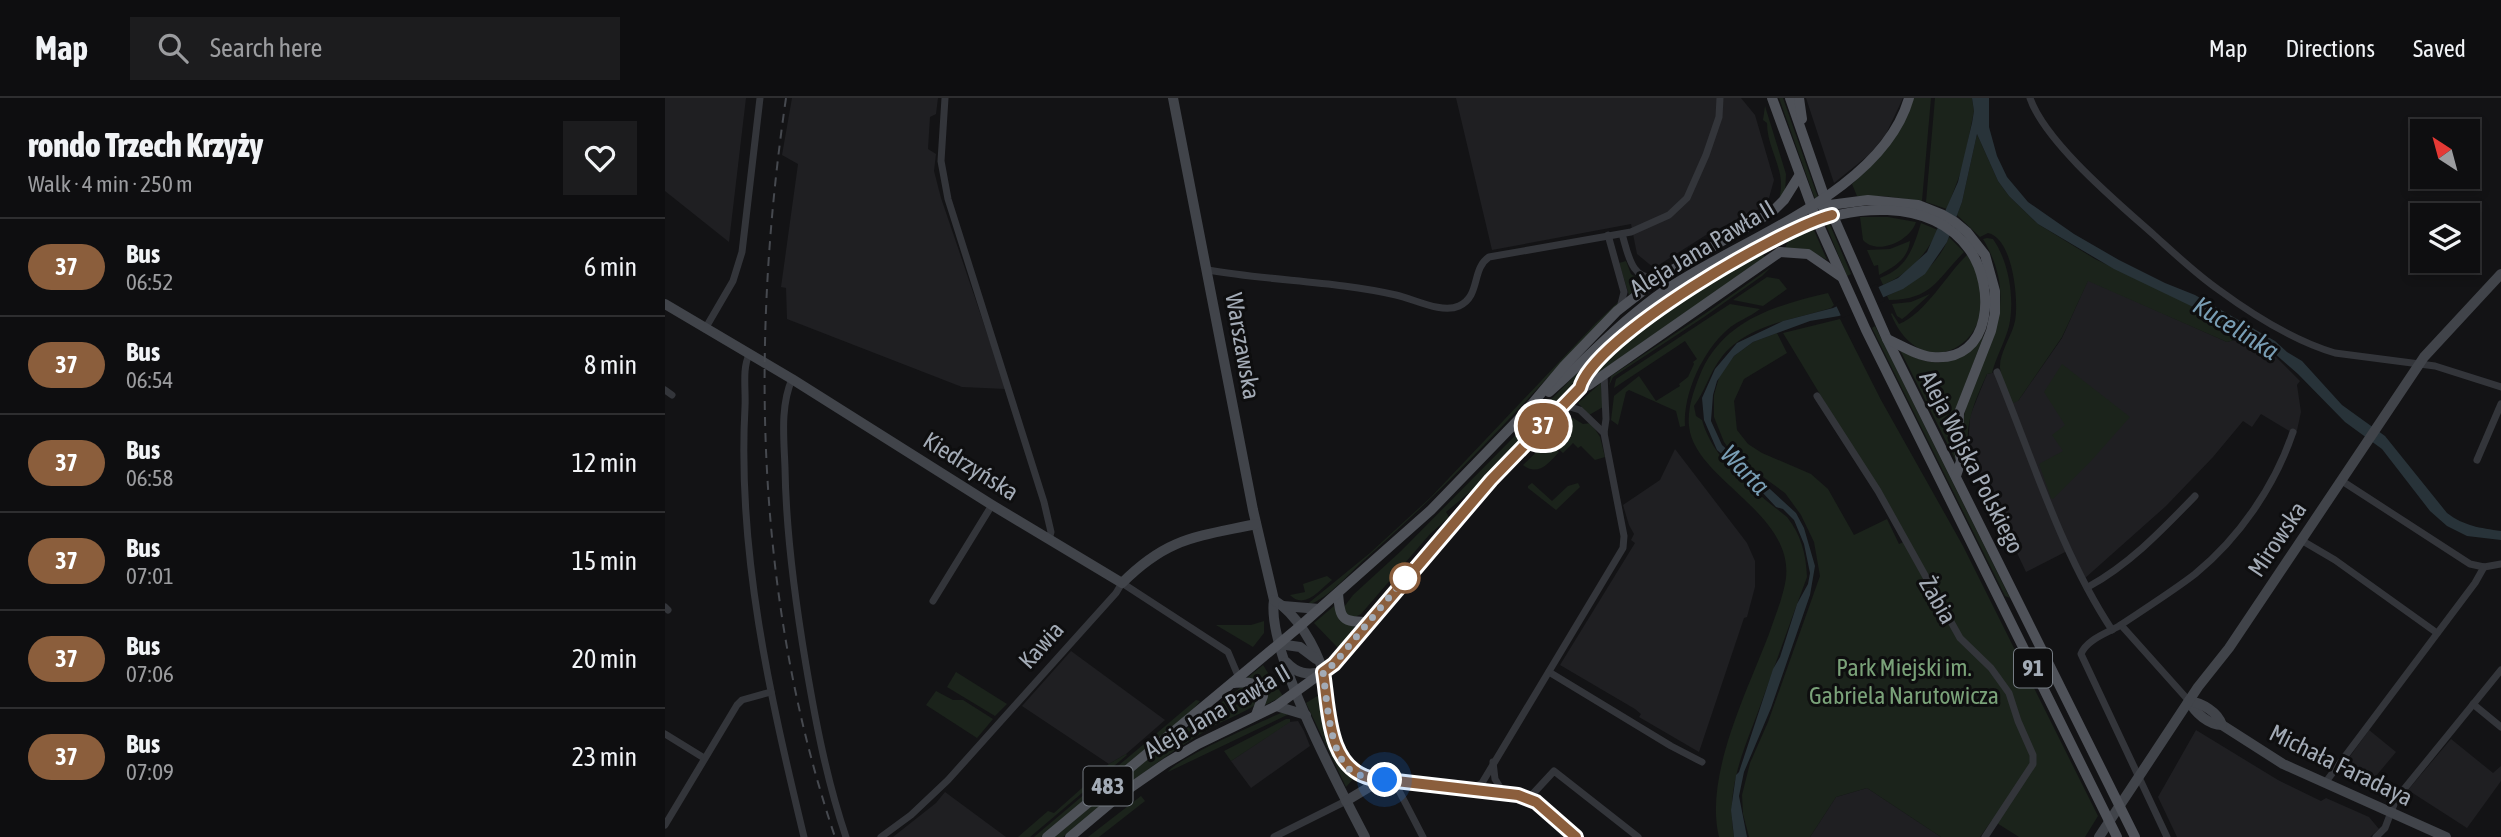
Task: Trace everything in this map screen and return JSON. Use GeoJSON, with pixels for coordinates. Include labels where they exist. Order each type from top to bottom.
{"type":"FeatureCollection","features":[{"type":"Feature","properties":{"kind":"main road","name":"Aleja Wojska Polskiego"},"geometry":{"type":"LineString","coordinates":[[1772,98],[1799,176],[1866,330],[2117,837]]}},
{"type":"Feature","properties":{"kind":"main road","name":"Aleja Wojska Polskiego"},"geometry":{"type":"LineString","coordinates":[[1790,98],[1856,271],[1887,339],[2135,837]]}},
{"type":"Feature","properties":{"kind":"main road"},"geometry":{"type":"LineString","coordinates":[[1799,98],[1805,143]]}},
{"type":"Feature","properties":{"kind":"main road","name":"Aleja Jana Pawła II"},"geometry":{"type":"LineString","coordinates":[[1047,837],[1338,593],[1431,510],[1521,417],[1642,307],[1816,205],[1864,167],[1879,152],[1900,121],[1909,98]]}},
{"type":"Feature","properties":{"kind":"main road","name":"Aleja Jana Pawła II"},"geometry":{"type":"LineString","coordinates":[[1521,417],[1564,366],[1617,311],[1663,276],[1760,220],[1779,205],[1799,176]]}},
{"type":"Feature","properties":{"kind":"main road"},"geometry":{"type":"LineString","coordinates":[[1816,205],[1827,207],[1868,200],[1918,205],[1943,215],[1968,232],[1995,291],[1995,313],[1991,331],[1959,413],[1958,444],[1961,461],[1956,477]]}},
{"type":"Feature","properties":{"kind":"main road"},"geometry":{"type":"LineString","coordinates":[[1580,388],[1583,379],[1622,339],[1703,273],[1809,223],[1839,214],[1870,210],[1899,212],[1934,221],[1958,236],[1982,260],[1986,294],[1985,317],[1976,338],[1963,350],[1949,356],[1931,357],[1887,339]]}},
{"type":"Feature","properties":{"kind":"main road"},"geometry":{"type":"LineString","coordinates":[[1760,220],[1771,219],[1783,229],[1785,238],[1780,253],[1808,254],[1842,278]]}},
{"type":"Feature","properties":{"kind":"main road","name":"Aleja Jana Pawła II"},"geometry":{"type":"LineString","coordinates":[[1070,837],[1120,795],[1166,763],[1276,706],[1296,692],[1321,667],[1334,664],[1491,480],[1580,388],[1589,385],[1780,253]]}},
{"type":"Feature","properties":{"kind":"main road"},"geometry":{"type":"LineString","coordinates":[[1338,593],[1339,611],[1344,619],[1369,622]]}},
{"type":"Feature","properties":{"kind":"main road"},"geometry":{"type":"LineString","coordinates":[[1236,681],[1250,682],[1260,688],[1263,696],[1256,715]]}},
{"type":"Feature","properties":{"kind":"street"},"geometry":{"type":"LineString","coordinates":[[705,329],[733,281],[742,253],[760,98]]}},
{"type":"Feature","properties":{"kind":"street"},"geometry":{"type":"LineString","coordinates":[[945,98],[941,161],[948,199],[1044,502],[1051,532],[1049,539]]}},
{"type":"Feature","properties":{"kind":"street","name":"Warszawska"},"geometry":{"type":"LineString","coordinates":[[1173,98],[1256,524],[1279,603],[1310,641],[1321,667],[1334,740],[1347,766],[1364,777],[1381,780]]}},
{"type":"Feature","properties":{"kind":"street"},"geometry":{"type":"LineString","coordinates":[[1208,270],[1378,291],[1453,308],[1466,303],[1471,297],[1482,263],[1489,257],[1622,234],[1658,222],[1669,215],[1687,198],[1720,117],[1720,98]]}},
{"type":"Feature","properties":{"kind":"street"},"geometry":{"type":"LineString","coordinates":[[2030,98],[2046,127],[2117,202],[2219,291],[2284,331],[2335,353],[2435,366],[2501,387]]}},
{"type":"Feature","properties":{"kind":"street"},"geometry":{"type":"LineString","coordinates":[[1622,234],[1636,272],[1645,278],[1663,276]]}},
{"type":"Feature","properties":{"kind":"street"},"geometry":{"type":"LineString","coordinates":[[1608,235],[1624,292],[1623,301],[1617,311]]}},
{"type":"Feature","properties":{"kind":"street","name":"Mirowska"},"geometry":{"type":"LineString","coordinates":[[2099,837],[2420,363],[2435,343],[2501,274]]}},
{"type":"Feature","properties":{"kind":"street","name":"Kiedrzyńska"},"geometry":{"type":"LineString","coordinates":[[665,304],[792,379],[1229,652],[1236,681]]}},
{"type":"Feature","properties":{"kind":"street"},"geometry":{"type":"LineString","coordinates":[[749,355],[745,363],[747,387],[744,496],[750,572],[771,692],[804,837]]}},
{"type":"Feature","properties":{"kind":"street"},"geometry":{"type":"LineString","coordinates":[[1997,372],[2050,509],[2099,611],[2112,630]]}},
{"type":"Feature","properties":{"kind":"street"},"geometry":{"type":"LineString","coordinates":[[1472,789],[1482,783],[1623,548],[1623,533],[1604,433],[1607,419],[1604,373]]}},
{"type":"Feature","properties":{"kind":"street"},"geometry":{"type":"LineString","coordinates":[[792,379],[785,404],[787,529],[822,750],[828,781],[846,837]]}},
{"type":"Feature","properties":{"kind":"street","name":"Żabia"},"geometry":{"type":"LineString","coordinates":[[1817,396],[1878,491],[1960,638],[2003,683],[2033,755],[2033,764],[1985,837]]}},
{"type":"Feature","properties":{"kind":"street"},"geometry":{"type":"LineString","coordinates":[[2477,460],[2501,404]]}},
{"type":"Feature","properties":{"kind":"street"},"geometry":{"type":"LineString","coordinates":[[1563,405],[1582,412],[1604,433]]}},
{"type":"Feature","properties":{"kind":"street"},"geometry":{"type":"LineString","coordinates":[[2167,837],[2081,654],[2086,645],[2121,625],[2193,575],[2222,549],[2244,524],[2271,481],[2293,432]]}},
{"type":"Feature","properties":{"kind":"street"},"geometry":{"type":"LineString","coordinates":[[2341,481],[2469,564],[2484,567],[2501,564]]}},
{"type":"Feature","properties":{"kind":"street"},"geometry":{"type":"LineString","coordinates":[[2088,587],[2115,572],[2162,531],[2195,496]]}},
{"type":"Feature","properties":{"kind":"street"},"geometry":{"type":"LineString","coordinates":[[933,601],[992,505]]}},
{"type":"Feature","properties":{"kind":"street","name":"Kawia"},"geometry":{"type":"LineString","coordinates":[[881,837],[911,815],[948,780],[1142,563],[1173,544],[1256,524]]}},
{"type":"Feature","properties":{"kind":"street"},"geometry":{"type":"LineString","coordinates":[[2301,540],[2335,560],[2437,633]]}},
{"type":"Feature","properties":{"kind":"street"},"geometry":{"type":"LineString","coordinates":[[2325,783],[2475,583],[2484,567]]}},
{"type":"Feature","properties":{"kind":"street"},"geometry":{"type":"LineString","coordinates":[[1279,603],[1319,609]]}},
{"type":"Feature","properties":{"kind":"street","name":"Warszawska"},"geometry":{"type":"LineString","coordinates":[[1279,603],[1272,610],[1279,644],[1296,692],[1365,837]]}},
{"type":"Feature","properties":{"kind":"street"},"geometry":{"type":"LineString","coordinates":[[2121,625],[2189,701]]}},
{"type":"Feature","properties":{"kind":"street"},"geometry":{"type":"LineString","coordinates":[[1279,644],[1300,647],[1321,667],[1302,673],[1286,661]]}},
{"type":"Feature","properties":{"kind":"street"},"geometry":{"type":"LineString","coordinates":[[2377,837],[2385,828],[2396,799],[2501,670]]}},
{"type":"Feature","properties":{"kind":"street"},"geometry":{"type":"LineString","coordinates":[[1549,672],[1702,762]]}},
{"type":"Feature","properties":{"kind":"street"},"geometry":{"type":"LineString","coordinates":[[665,825],[739,702],[771,692]]}},
{"type":"Feature","properties":{"kind":"street","name":"Michała Faradaya"},"geometry":{"type":"LineString","coordinates":[[2189,701],[2198,702],[2207,708],[2220,717],[2222,725],[2283,764],[2446,837]]}},
{"type":"Feature","properties":{"kind":"street"},"geometry":{"type":"LineString","coordinates":[[2473,704],[2501,727]]}},
{"type":"Feature","properties":{"kind":"street"},"geometry":{"type":"LineString","coordinates":[[1276,706],[1306,715]]}},
{"type":"Feature","properties":{"kind":"street"},"geometry":{"type":"LineString","coordinates":[[665,734],[704,758]]}},
{"type":"Feature","properties":{"kind":"street"},"geometry":{"type":"LineString","coordinates":[[1493,762],[1495,779],[1503,792]]}},
{"type":"Feature","properties":{"kind":"street"},"geometry":{"type":"LineString","coordinates":[[1529,799],[1554,771],[1638,837]]}},
{"type":"Feature","properties":{"kind":"street"},"geometry":{"type":"LineString","coordinates":[[1274,837],[1381,780],[1503,792],[1529,799],[1576,837]]}},
{"type":"Feature","properties":{"kind":"street"},"geometry":{"type":"LineString","coordinates":[[1394,781],[1423,837]]}},
{"type":"Feature","properties":{"kind":"street"},"geometry":{"type":"LineString","coordinates":[[1353,813],[1363,791]]}},
{"type":"Feature","properties":{"kind":"shaded area"},"geometry":{"type":"Polygon","coordinates":[[[665,98],[746,98],[729,242],[665,191],[665,98]]]}},
{"type":"Feature","properties":{"kind":"shaded area"},"geometry":{"type":"Polygon","coordinates":[[[792,98],[938,98],[936,114],[930,117],[928,149],[936,154],[934,171],[941,198],[1006,389],[962,387],[787,319],[786,288],[781,287],[798,164],[782,155],[792,98]]]}},
{"type":"Feature","properties":{"kind":"shaded area"},"geometry":{"type":"Polygon","coordinates":[[[1456,98],[1741,98],[1755,115],[1774,180],[1767,205],[1706,235],[1654,268],[1637,254],[1631,224],[1492,250],[1456,98]]]}},
{"type":"Feature","properties":{"kind":"shaded area"},"geometry":{"type":"Polygon","coordinates":[[[1806,98],[1903,98],[1886,134],[1870,154],[1834,183],[1806,98]]]}},
{"type":"Feature","properties":{"kind":"shaded area"},"geometry":{"type":"Polygon","coordinates":[[[2088,280],[2227,342],[2244,337],[2273,354],[2300,381],[2297,385],[2301,412],[2296,435],[2261,414],[2252,427],[2243,421],[2166,506],[2084,579],[2069,550],[2026,572],[1968,449],[1970,416],[1987,374],[2000,371],[2018,401],[2062,338],[2088,280]]]}},
{"type":"Feature","properties":{"kind":"shaded area"},"geometry":{"type":"Polygon","coordinates":[[[1675,449],[1747,543],[1755,561],[1755,587],[1747,617],[1744,618],[1699,752],[1639,717],[1641,714],[1635,709],[1560,665],[1635,543],[1631,540],[1634,534],[1623,505],[1660,480],[1675,449]]]}},
{"type":"Feature","properties":{"kind":"shaded area"},"geometry":{"type":"Polygon","coordinates":[[[1071,651],[1165,720],[1126,754],[1109,764],[1022,706],[1071,651]]]}},
{"type":"Feature","properties":{"kind":"shaded area"},"geometry":{"type":"Polygon","coordinates":[[[1298,721],[1310,746],[1251,788],[1231,761],[1289,722],[1298,721]]]}},
{"type":"Feature","properties":{"kind":"shaded area"},"geometry":{"type":"Polygon","coordinates":[[[2196,730],[2278,780],[2321,801],[2326,798],[2369,817],[2379,829],[2370,837],[2177,837],[2158,797],[2196,730]]]}},
{"type":"Feature","properties":{"kind":"shaded area"},"geometry":{"type":"Polygon","coordinates":[[[2369,730],[2396,752],[2371,782],[2341,769],[2369,730]]]}},
{"type":"Feature","properties":{"kind":"shaded area"},"geometry":{"type":"Polygon","coordinates":[[[2451,739],[2493,773],[2501,766],[2501,781],[2467,828],[2408,790],[2451,739]]]}},
{"type":"Feature","properties":{"kind":"shaded area"},"geometry":{"type":"Polygon","coordinates":[[[1867,788],[1941,837],[1810,837],[1836,797],[1867,788]]]}},
{"type":"Feature","properties":{"kind":"shaded area"},"geometry":{"type":"Polygon","coordinates":[[[945,792],[1006,837],[893,837],[936,803],[945,792]]]}},
{"type":"Feature","properties":{"kind":"green space"},"geometry":{"type":"Polygon","coordinates":[[[1779,98],[1783,98],[1816,192],[1851,274],[1847,276],[1812,191],[1779,98]]]}},
{"type":"Feature","properties":{"kind":"green space"},"geometry":{"type":"Polygon","coordinates":[[[1914,98],[1931,98],[1922,201],[1857,196],[1852,184],[1889,145],[1914,98]]]}},
{"type":"Feature","properties":{"kind":"green space"},"geometry":{"type":"Polygon","coordinates":[[[1935,98],[1972,98],[1974,111],[1963,166],[1947,209],[1926,202],[1935,98]]]}},
{"type":"Feature","properties":{"kind":"green space"},"geometry":{"type":"Polygon","coordinates":[[[1765,106],[1786,174],[1785,194],[1778,202],[1781,181],[1767,123],[1763,120],[1765,106]]]}},
{"type":"Feature","properties":{"kind":"green space"},"geometry":{"type":"Polygon","coordinates":[[[1977,134],[1998,181],[2009,196],[2038,224],[2095,259],[2187,303],[2246,336],[2227,342],[2088,281],[2062,337],[2018,401],[2013,403],[2000,368],[2001,356],[2016,312],[2015,286],[2009,258],[1997,237],[1988,233],[1980,237],[1957,215],[1977,134]]]}},
{"type":"Feature","properties":{"kind":"green space"},"geometry":{"type":"Polygon","coordinates":[[[1860,217],[1888,217],[1916,222],[1913,229],[1900,240],[1876,247],[1863,240],[1860,217]]]}},
{"type":"Feature","properties":{"kind":"green space"},"geometry":{"type":"Polygon","coordinates":[[[1921,223],[1938,230],[1933,239],[1909,269],[1883,285],[1880,278],[1897,269],[1908,257],[1921,223]]]}},
{"type":"Feature","properties":{"kind":"green space"},"geometry":{"type":"Polygon","coordinates":[[[1813,228],[1827,260],[1807,249],[1785,248],[1788,241],[1813,228]]]}},
{"type":"Feature","properties":{"kind":"green space"},"geometry":{"type":"Polygon","coordinates":[[[1949,237],[1964,252],[1940,279],[1925,292],[1904,299],[1889,300],[1887,296],[1907,286],[1932,265],[1949,237]]]}},
{"type":"Feature","properties":{"kind":"green space"},"geometry":{"type":"Polygon","coordinates":[[[1983,239],[1993,239],[1999,248],[2007,270],[2011,315],[1992,373],[1987,374],[1974,404],[1968,436],[1971,457],[1964,460],[1962,430],[1967,403],[1996,327],[2000,300],[1997,271],[1983,239]]]}},
{"type":"Feature","properties":{"kind":"green space"},"geometry":{"type":"Polygon","coordinates":[[[1910,241],[1903,258],[1879,275],[1878,265],[1874,266],[1867,250],[1890,249],[1910,241]]]}},
{"type":"Feature","properties":{"kind":"green space"},"geometry":{"type":"Polygon","coordinates":[[[1750,249],[1685,285],[1639,318],[1594,361],[1477,486],[1446,512],[1449,517],[1430,534],[1361,614],[1355,617],[1347,615],[1344,607],[1353,595],[1401,551],[1591,359],[1638,316],[1672,291],[1750,249]]]}},
{"type":"Feature","properties":{"kind":"green space"},"geometry":{"type":"Polygon","coordinates":[[[1762,254],[1765,257],[1584,383],[1650,320],[1707,282],[1709,284],[1762,254]]]}},
{"type":"Feature","properties":{"kind":"green space"},"geometry":{"type":"Polygon","coordinates":[[[1967,255],[1980,284],[1981,309],[1974,330],[1961,345],[1943,352],[1924,350],[1906,338],[1891,314],[1899,324],[1909,319],[1927,303],[1967,255]]]}},
{"type":"Feature","properties":{"kind":"green space"},"geometry":{"type":"Polygon","coordinates":[[[1626,261],[1631,274],[1644,283],[1629,295],[1619,263],[1626,261]]]}},
{"type":"Feature","properties":{"kind":"green space"},"geometry":{"type":"Polygon","coordinates":[[[1771,267],[1704,317],[1613,377],[1609,386],[1611,376],[1771,267]]]}},
{"type":"Feature","properties":{"kind":"green space"},"geometry":{"type":"Polygon","coordinates":[[[1767,277],[1779,279],[1787,289],[1763,306],[1733,300],[1767,277]]]}},
{"type":"Feature","properties":{"kind":"green space"},"geometry":{"type":"Polygon","coordinates":[[[1828,293],[1834,305],[1831,308],[1757,330],[1732,347],[1717,363],[1694,406],[1696,416],[1702,420],[1707,435],[1725,462],[1792,524],[1802,545],[1807,577],[1739,766],[1732,799],[1734,837],[1719,837],[1716,813],[1722,761],[1779,607],[1786,578],[1784,555],[1775,534],[1760,515],[1707,463],[1695,445],[1689,426],[1690,404],[1702,370],[1712,353],[1739,326],[1772,309],[1828,293]]]}},
{"type":"Feature","properties":{"kind":"green space"},"geometry":{"type":"Polygon","coordinates":[[[1930,294],[1902,319],[1897,316],[1892,304],[1911,302],[1930,294]]]}},
{"type":"Feature","properties":{"kind":"green space"},"geometry":{"type":"Polygon","coordinates":[[[1618,302],[1496,433],[1431,498],[1336,587],[1305,606],[1370,553],[1431,497],[1618,302]]]}},
{"type":"Feature","properties":{"kind":"green space"},"geometry":{"type":"Polygon","coordinates":[[[1730,304],[1760,309],[1731,327],[1710,349],[1691,387],[1685,426],[1680,427],[1676,411],[1629,390],[1626,392],[1618,425],[1611,420],[1614,396],[1639,376],[1656,401],[1680,386],[1697,359],[1685,341],[1614,388],[1616,379],[1730,304]]]}},
{"type":"Feature","properties":{"kind":"green space","name":"Park Miejski im. Gabriela Narutowicza"},"geometry":{"type":"Polygon","coordinates":[[[1840,319],[1881,400],[1963,546],[2098,816],[2085,837],[2019,837],[1992,820],[1980,837],[1941,837],[1867,788],[1836,797],[1810,837],[1749,837],[1743,814],[1742,795],[1750,763],[1768,722],[1820,576],[1814,542],[1801,515],[1785,493],[1733,455],[1724,442],[1714,417],[1714,395],[1720,374],[1734,356],[1753,342],[1777,333],[1787,353],[1744,379],[1734,401],[1737,430],[1748,444],[1762,453],[1811,474],[1828,489],[1854,535],[1887,519],[1899,544],[1908,540],[1783,333],[1840,319]]]}},
{"type":"Feature","properties":{"kind":"green space"},"geometry":{"type":"Polygon","coordinates":[[[1875,326],[2010,598],[2005,596],[1872,328],[1875,326]]]}},
{"type":"Feature","properties":{"kind":"green space"},"geometry":{"type":"Polygon","coordinates":[[[1984,335],[1960,398],[1957,463],[1898,346],[1920,360],[1944,362],[1966,353],[1984,335]]]}},
{"type":"Feature","properties":{"kind":"green space"},"geometry":{"type":"Polygon","coordinates":[[[2062,364],[2130,417],[2053,499],[2039,464],[2063,451],[2052,435],[2065,425],[2044,392],[2062,364]]]}},
{"type":"Feature","properties":{"kind":"green space"},"geometry":{"type":"Polygon","coordinates":[[[1601,383],[1603,407],[1589,415],[1578,403],[1601,383]]]}},
{"type":"Feature","properties":{"kind":"green space"},"geometry":{"type":"Polygon","coordinates":[[[1573,418],[1583,424],[1591,423],[1600,437],[1605,457],[1595,460],[1581,446],[1578,448],[1573,443],[1563,453],[1549,440],[1573,418]]]}},
{"type":"Feature","properties":{"kind":"green space"},"geometry":{"type":"Polygon","coordinates":[[[1548,441],[1559,452],[1551,460],[1534,470],[1523,465],[1548,441]]]}},
{"type":"Feature","properties":{"kind":"green space"},"geometry":{"type":"Polygon","coordinates":[[[1532,483],[1552,501],[1568,486],[1578,483],[1580,487],[1556,510],[1528,488],[1532,483]]]}},
{"type":"Feature","properties":{"kind":"green space"},"geometry":{"type":"Polygon","coordinates":[[[1327,576],[1332,580],[1312,597],[1301,600],[1290,595],[1305,592],[1303,584],[1327,576]]]}},
{"type":"Feature","properties":{"kind":"green space"},"geometry":{"type":"Polygon","coordinates":[[[1334,606],[1340,621],[1355,627],[1338,648],[1314,623],[1334,606]]]}},
{"type":"Feature","properties":{"kind":"green space"},"geometry":{"type":"Polygon","coordinates":[[[1264,621],[1264,633],[1253,647],[1216,625],[1251,625],[1264,621]]]}},
{"type":"Feature","properties":{"kind":"green space"},"geometry":{"type":"Polygon","coordinates":[[[1263,665],[1283,696],[1265,705],[1247,678],[1263,665]]]}},
{"type":"Feature","properties":{"kind":"green space"},"geometry":{"type":"Polygon","coordinates":[[[956,672],[1007,704],[995,716],[947,687],[956,672]]]}},
{"type":"Feature","properties":{"kind":"green space"},"geometry":{"type":"Polygon","coordinates":[[[1249,686],[1258,693],[1255,705],[1212,727],[1173,752],[1063,837],[1054,837],[1173,738],[1240,688],[1249,686]]]}},
{"type":"Feature","properties":{"kind":"green space"},"geometry":{"type":"Polygon","coordinates":[[[936,691],[953,700],[963,700],[993,719],[977,738],[926,705],[936,691]]]}},
{"type":"Feature","properties":{"kind":"green space"},"geometry":{"type":"Polygon","coordinates":[[[1319,695],[1331,752],[1344,771],[1354,778],[1346,787],[1306,703],[1319,695]]]}},
{"type":"Feature","properties":{"kind":"green space"},"geometry":{"type":"Polygon","coordinates":[[[1196,700],[1200,701],[1191,712],[1041,837],[1034,837],[1196,700]]]}},
{"type":"Feature","properties":{"kind":"green space"},"geometry":{"type":"Polygon","coordinates":[[[1283,712],[1289,712],[1168,772],[1203,749],[1283,712]]]}},
{"type":"Feature","properties":{"kind":"green space"},"geometry":{"type":"Polygon","coordinates":[[[1290,719],[1290,722],[1231,761],[1224,751],[1290,719]]]}},
{"type":"Feature","properties":{"kind":"green space"},"geometry":{"type":"Polygon","coordinates":[[[1126,754],[1030,837],[1018,837],[1048,811],[1054,813],[1109,764],[1126,754]]]}},
{"type":"Feature","properties":{"kind":"green space"},"geometry":{"type":"Polygon","coordinates":[[[1141,796],[1145,801],[1099,837],[1088,837],[1141,796]]]}},
{"type":"Feature","properties":{"kind":"water","name":"Warta"},"geometry":{"type":"Polygon","coordinates":[[[1972,98],[1989,98],[1989,127],[1997,156],[2007,177],[2028,202],[2074,234],[2119,260],[2195,295],[2275,341],[2302,361],[2342,405],[2385,436],[2447,513],[2466,524],[2501,531],[2501,540],[2467,536],[2447,526],[2430,511],[2382,449],[2345,422],[2274,353],[2241,330],[2114,269],[2038,224],[2009,196],[1998,181],[1977,134],[1962,202],[1947,242],[1925,274],[1903,289],[1839,316],[1810,321],[1753,342],[1734,356],[1717,381],[1711,421],[1722,445],[1796,513],[1804,528],[1815,566],[1810,595],[1771,708],[1744,772],[1739,796],[1747,837],[1734,837],[1731,810],[1736,775],[1810,573],[1804,544],[1794,520],[1783,509],[1776,507],[1747,476],[1717,450],[1704,420],[1702,398],[1715,369],[1737,343],[1783,321],[1833,308],[1898,278],[1927,252],[1958,182],[1974,111],[1972,98]]]}},
{"type":"Feature","properties":{"kind":"pier"},"geometry":{"type":"Polygon","coordinates":[[[1877,284],[1885,301],[1842,318],[1835,303],[1877,284]]]}},
{"type":"Feature","properties":{"kind":"railway"},"geometry":{"type":"LineString","coordinates":[[786,98],[774,191],[767,284],[767,471],[775,564],[789,656],[808,747],[835,837]]}},
{"type":"Feature","properties":{"kind":"bus line","name":"37"},"geometry":{"type":"LineString","coordinates":[[1576,837],[1536,802],[1518,795],[1370,778],[1352,771],[1339,754],[1334,740],[1323,672],[1334,664],[1491,480],[1580,388],[1583,379],[1622,339],[1656,310],[1695,285],[1796,229],[1832,215]]}},
{"type":"Feature","properties":{"kind":"route"},"geometry":{"type":"LineString","coordinates":[[1385,780],[1364,777],[1352,771],[1339,754],[1334,740],[1323,672],[1334,664],[1405,578]]}},
{"type":"Feature","properties":{"kind":"water label","name":"Kucelinka"},"geometry":{"type":"Point","coordinates":[2236,328]}}]}
